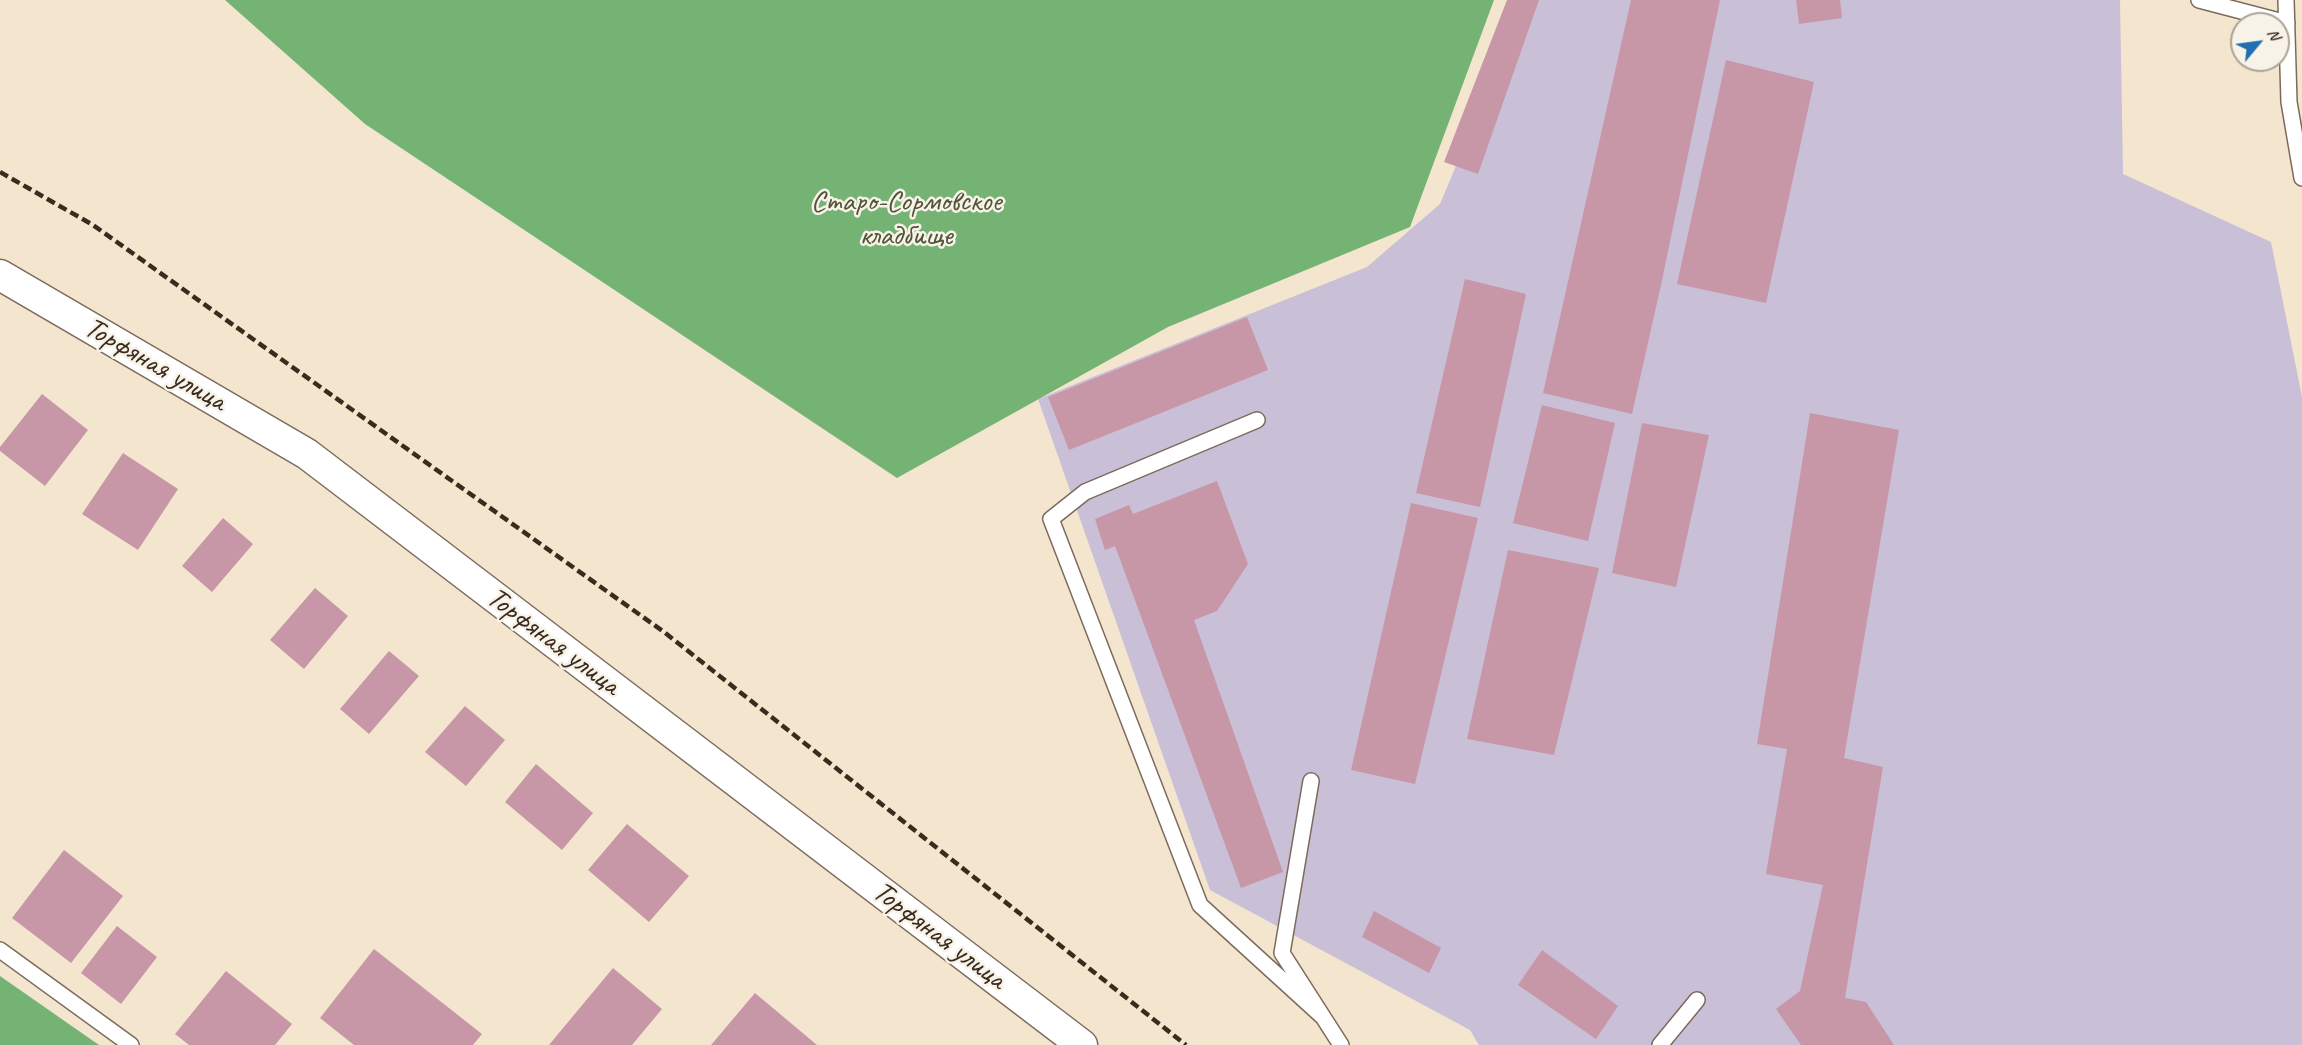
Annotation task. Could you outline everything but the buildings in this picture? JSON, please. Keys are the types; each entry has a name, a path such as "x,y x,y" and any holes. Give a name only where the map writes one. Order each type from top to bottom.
{"street":[{"name":"Торфяная улица","path":"0,274 307,454 1082,1045"}],"lane":[{"path":"2199,0 2245,12"},
{"path":"2288,72 2289,102 2302,178"},
{"path":"1257,420 1085,492 1051,519 1200,905 1323,1017"},
{"path":"1311,781 1282,953 1341,1045"},
{"path":"0,950 131,1045"},
{"path":"1660,1045 1697,1000"}],"shaded area":[{"path":"1526,0 2120,0 2123,174 2271,242 2302,397 2302,1045 1479,1045 1470,1030 1210,890 1038,399 1367,267 1440,204"}],"green space":[{"name":"Старо-Сормовское кладбище","path":"225,0 1494,0 1410,227 1168,327 897,478 365,124"},
{"path":"0,976 99,1045 0,1045"}],"railway":[{"path":"0,172 93,225 664,632 1186,1045"}]}
